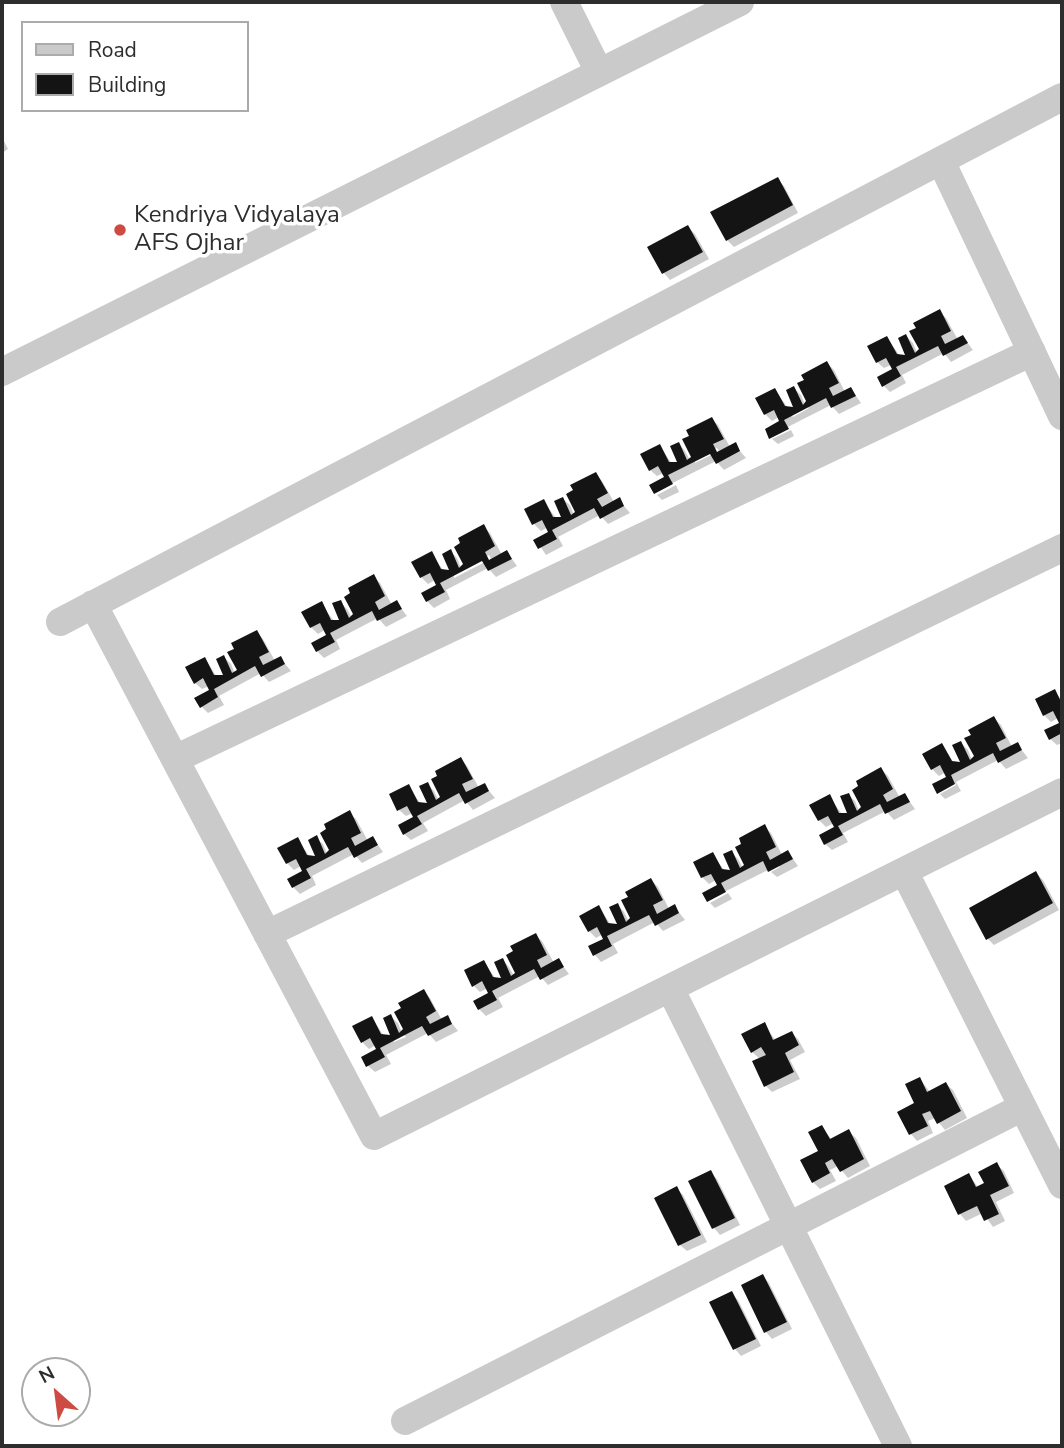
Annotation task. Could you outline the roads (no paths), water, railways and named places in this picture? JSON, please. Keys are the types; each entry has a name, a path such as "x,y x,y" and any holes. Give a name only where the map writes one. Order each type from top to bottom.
{"street":[{"path":"564,2 600,72"},
{"path":"2,372 740,2"},
{"path":"60,622 1062,97"},
{"path":"941,161 1062,416"},
{"path":"175,759 1032,352"},
{"path":"267,934 1062,548"},
{"path":"93,604 374,1136 1062,792"},
{"path":"904,871 1062,1185"},
{"path":"670,988 898,1446"},
{"path":"405,1421 1023,1107"}],"place":[{"name":"Kendriya Vidyalaya AFS Ojhar","path":"120,230"}]}
